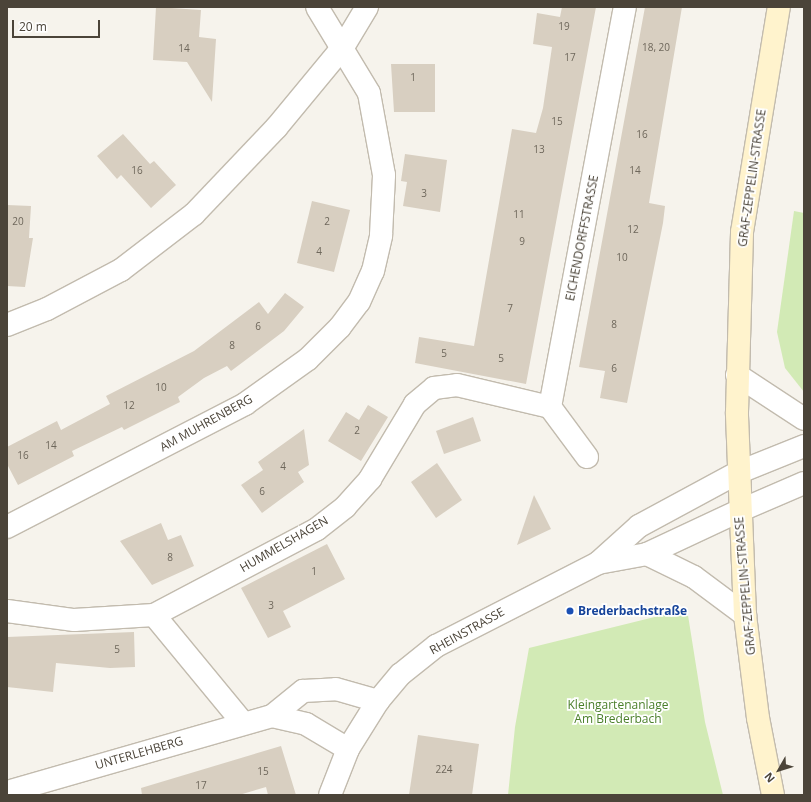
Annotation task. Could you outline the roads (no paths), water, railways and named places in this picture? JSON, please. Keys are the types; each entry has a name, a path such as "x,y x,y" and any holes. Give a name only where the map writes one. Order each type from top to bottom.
{"main road":[{"name":"GRAF-ZEPPELIN-STRASSE","path":"773,795 758,718 745,615 737,473 737,375 742,232 779,7"}],"street":[{"name":"AM MUHRENBERG","path":"9,527 245,404 308,358 359,302 374,271 381,235 384,175 369,92 343,47 317,7"},
{"path":"7,325 47,309 121,270 194,214 276,128 343,47 367,7"},
{"name":"EICHENDORFFSTRASSE","path":"550,407 625,7"},
{"path":"737,375 804,419"},
{"name":"HUMMELSHAGEN","path":"7,611 74,620 154,615 317,528 345,507 370,479 416,404 434,388 457,386 550,407"},
{"path":"550,407 587,457"},
{"path":"737,473 804,446"},
{"name":"RHEINSTRASSE","path":"330,795 348,749 378,701 401,674 436,646 598,563 639,526 737,473"},
{"path":"739,511 804,483"},
{"name":"RHEINSTRASSE","path":"598,563 647,554 739,511"},
{"path":"647,554 694,577 745,615"},
{"path":"154,615 243,723"},
{"name":"UNTERLEHBERG","path":"7,792 243,723 272,716 303,691 336,689 378,701"},
{"name":"UNTERLEHBERG","path":"272,716 306,724 348,749"}],"place":[{"name":"Brederbachstraße","path":"570,611"}],"park label":[{"name":"Kleingartenanlage Am Brederbach","path":"618,712"}]}
